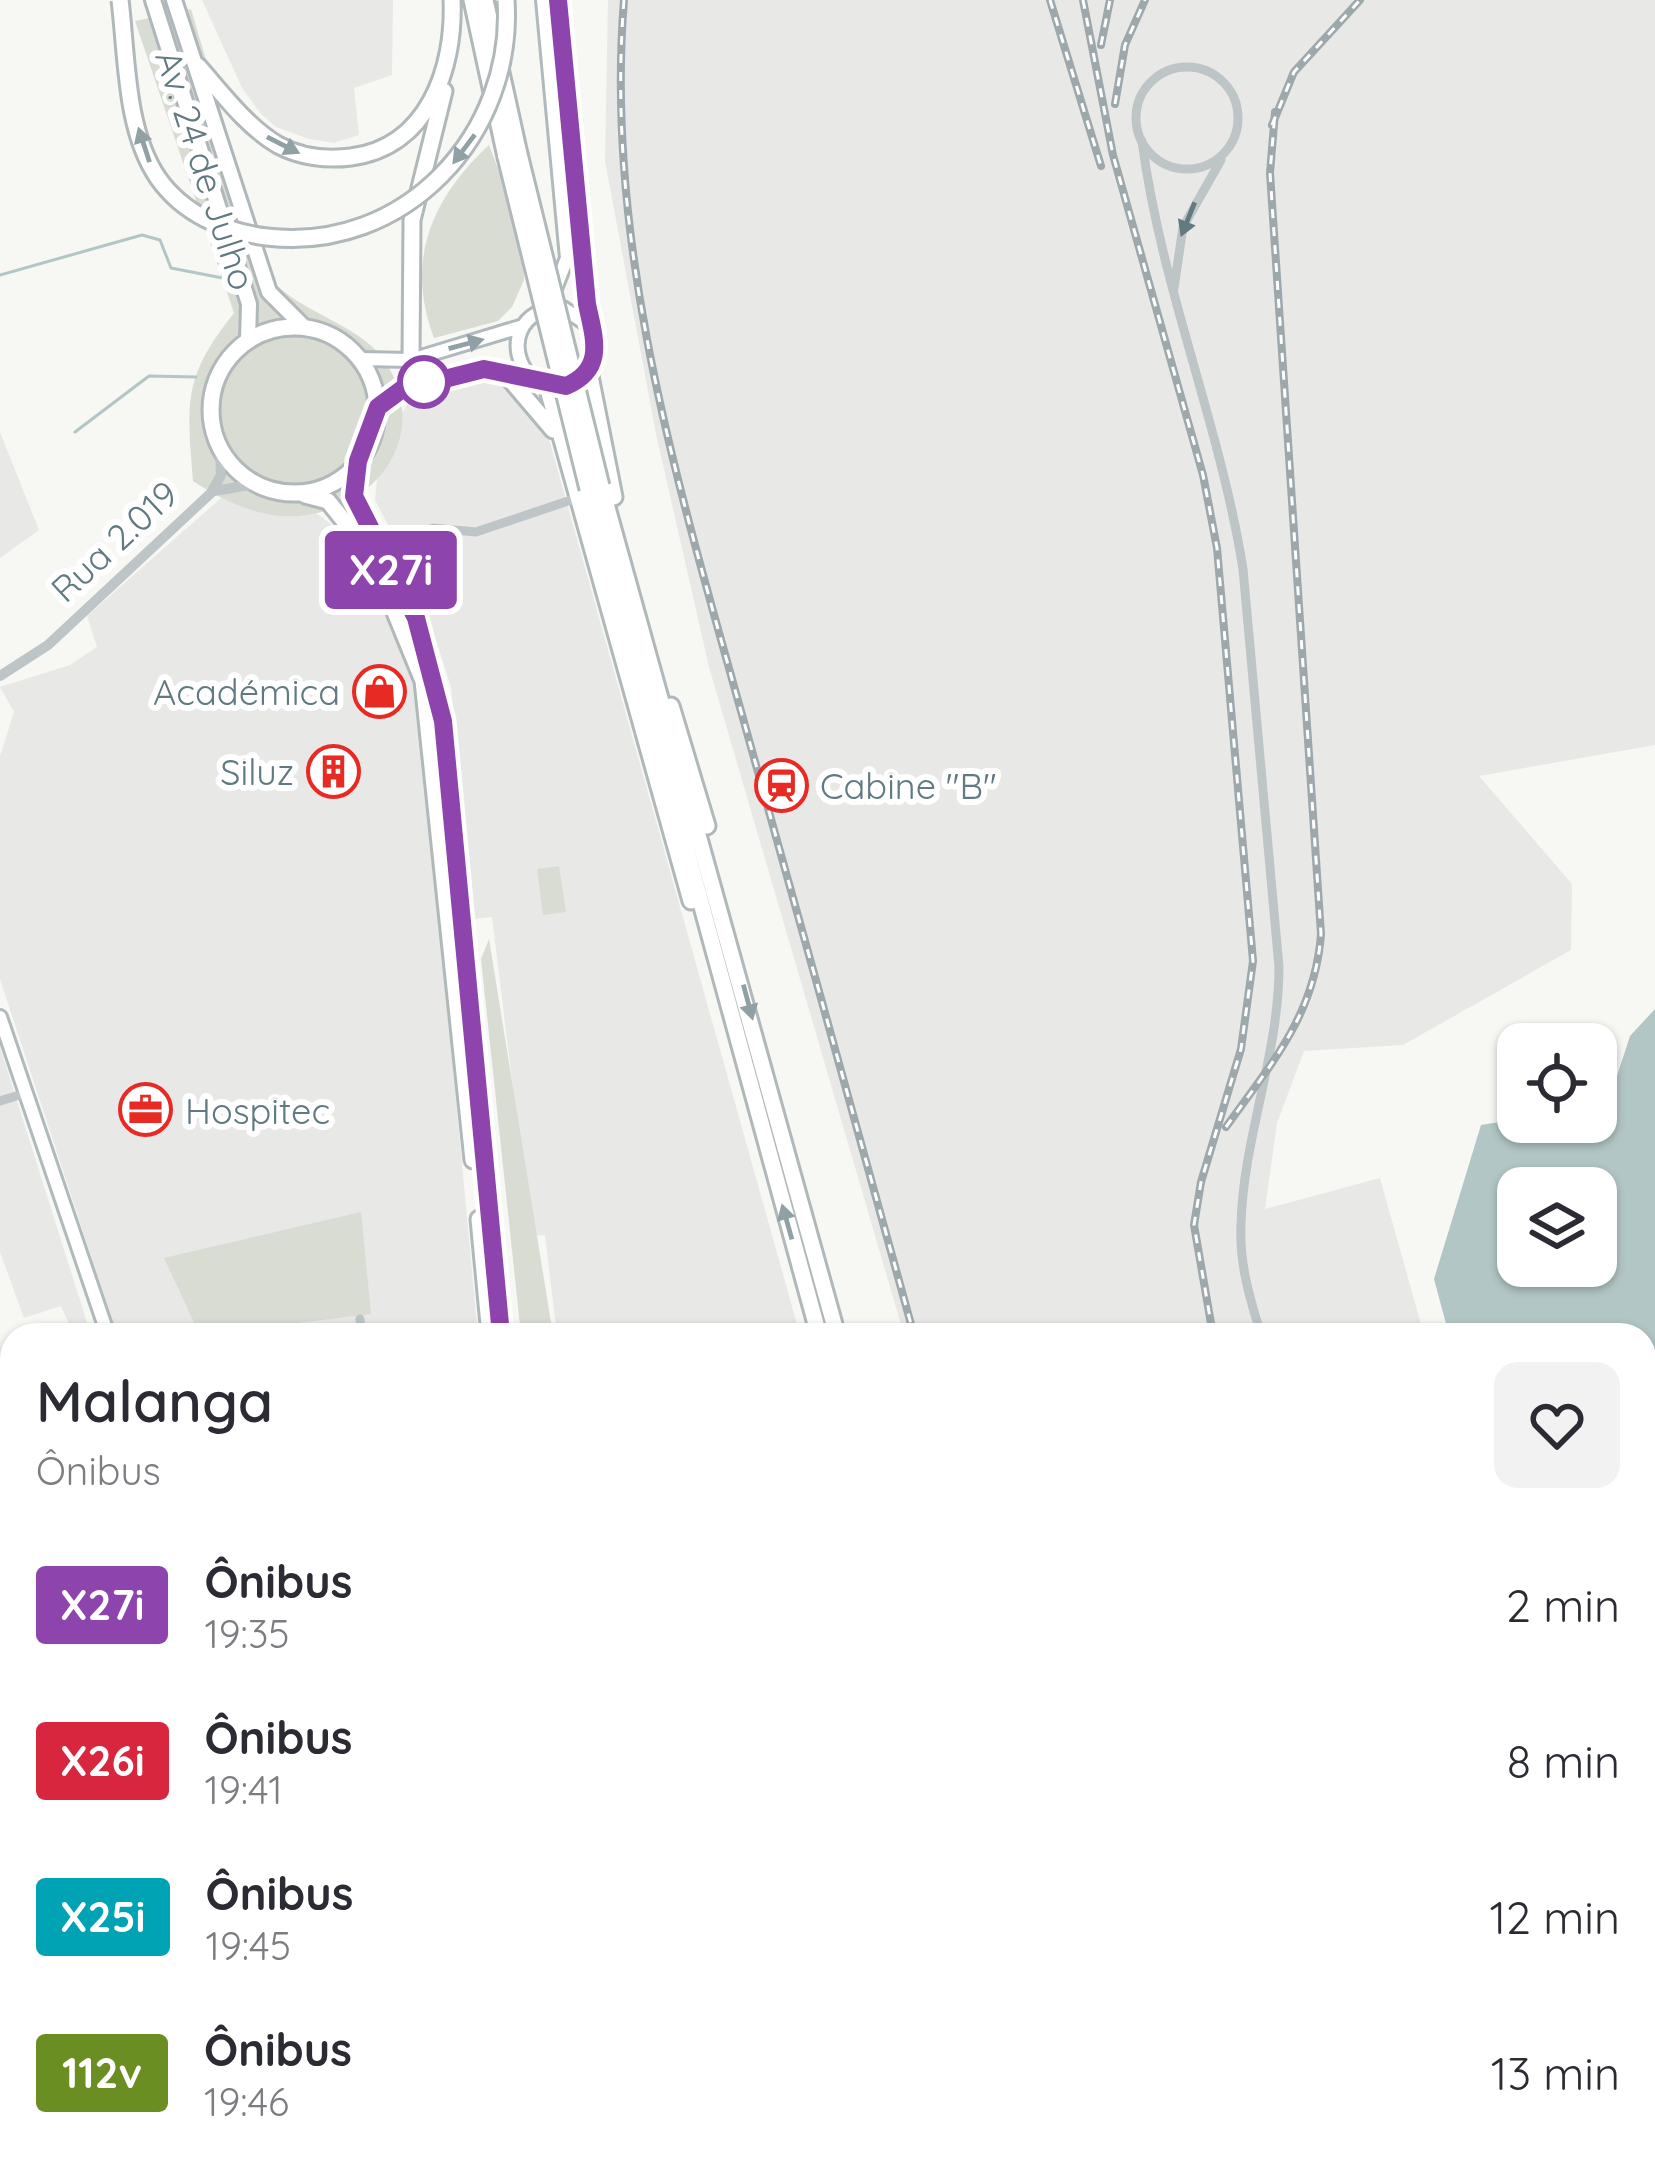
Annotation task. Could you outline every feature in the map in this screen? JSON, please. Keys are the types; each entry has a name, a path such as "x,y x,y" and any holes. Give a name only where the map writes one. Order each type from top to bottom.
{"highway":[{"path":"120,0 134,110 142,146 160,181 190,210 220,226 280,238 358,228 434,184 465,150 488,108 504,56 506,0"},
{"path":"411,360 412,220 446,69 452,0"},
{"path":"472,0 513,156 589,491 816,1323"},
{"path":"485,0 513,156"},
{"path":"196,60 266,136 281,147 326,159 363,155 396,141 422,118 446,69"},
{"path":"489,1323 423,681 401,617 372,556 328,501 255,484 220,448 211,403 224,369 248,341 303,326 334,335 361,359 378,407 358,461 354,496 416,618 443,721 500,1323"},
{"path":"589,370 614,496 706,824 730,938"},
{"path":"503,371 544,415 589,491 730,938 834,1323"},
{"path":"540,383 560,443"},
{"path":"305,495 328,487 358,461"}],"main road":[{"name":"Av. 24 de Julho","path":"153,0 249,304 248,341"},
{"name":"Av. 24 de Julho","path":"174,0 269,292 303,326"},
{"path":"361,359 411,360 520,327 546,308 567,258 543,0"},
{"path":"378,407 410,386 460,372 503,371 566,386 589,370 596,354 558,0"},
{"path":"546,308 572,310 592,328"},
{"path":"520,327 518,357 540,383"},
{"path":"0,1017 104,1323"}],"street":[{"path":"1174,300 1184,227 1229,148 1238,117 1230,90 1208,72 1190,67 1163,73 1143,92 1136,114 1174,300 1234,517 1277,936 1277,1014 1240,1229 1245,1277 1258,1323"},
{"path":"1142,141 1164,164 1184,169 1214,162 1229,148"},
{"path":"212,493 221,475 220,448"},
{"path":"212,493 255,484"},
{"path":"381,554 434,528 476,532 589,491"},
{"name":"Rua 2.019","path":"0,676 48,645 212,493"},
{"path":"0,1101 26,1093"},
{"path":"360,1319 360,1323"}],"shaded area":[{"path":"202,0 393,0 392,75 354,88 359,135 334,143 276,127 242,88"},
{"path":"608,0 1655,0 1655,745 1479,776 1572,884 1571,950 1403,1045 1304,1051 1277,1123 1265,1209 1380,1178 1421,1323 900,1323 709,667 656,434 605,161"},
{"path":"191,9 270,278 298,301 364,340 388,366 400,396 402,424 396,450 382,473 363,492 310,515 256,512 193,481 192,392 205,356 234,313 135,21"},
{"path":"489,145 523,234 524,280 512,307 498,321 434,338 422,283 429,233 452,187"},
{"path":"466,378 496,381 518,395 549,439 797,1323 556,1323 545,1235 531,1236 492,917 474,919 451,687 417,581 375,500 380,446 417,390"},
{"path":"0,432 39,530 0,558"},
{"path":"229,491 312,510 331,524 376,590 418,693 477,1323 113,1323 0,979 0,756 14,712 0,687 70,665 97,647 87,616"},
{"path":"559,866 566,912 543,915 537,869"},
{"path":"489,939 551,1323 520,1323 481,959"},
{"path":"1655,1009 1655,1323 1446,1323 1434,1279 1481,1125 1497,1122 1497,1143 1617,1143 1617,1076 1630,1036"},
{"path":"0,1047 87,1323 69,1323 61,1306 24,1318 0,1252"},
{"path":"361,1212 371,1314 298,1323 194,1323 164,1258"}],"waterway":[{"path":"0,275 142,235 160,240 171,268 233,280"},
{"path":"75,432 149,376 196,377"}],"railway":[{"path":"624,0 625,184 652,366 695,545 911,1323"},
{"path":"1050,0 1101,166"},
{"path":"1083,0 1113,155 1203,475 1217,548 1253,961 1241,1049 1201,1182 1194,1225 1211,1323"},
{"path":"1101,45 1110,0"},
{"path":"1115,104 1125,45 1145,0"},
{"path":"1272,125 1294,72 1360,0"},
{"path":"1226,1127 1300,1014 1321,934 1270,173 1275,112"}],"bus line":[{"name":"X27i","path":"500,1323 443,721 416,618 354,496 358,461 378,407 401,390 484,369 547,386 566,386 583,377 593,363 596,345 587,304 558,0"}],"place":[{"name":"Académica","path":"379,691"},
{"name":"Siluz","path":"333,771"},
{"name":"Cabine \"B\"","path":"781,785"},
{"name":"Hospitec","path":"146,1110"}]}
